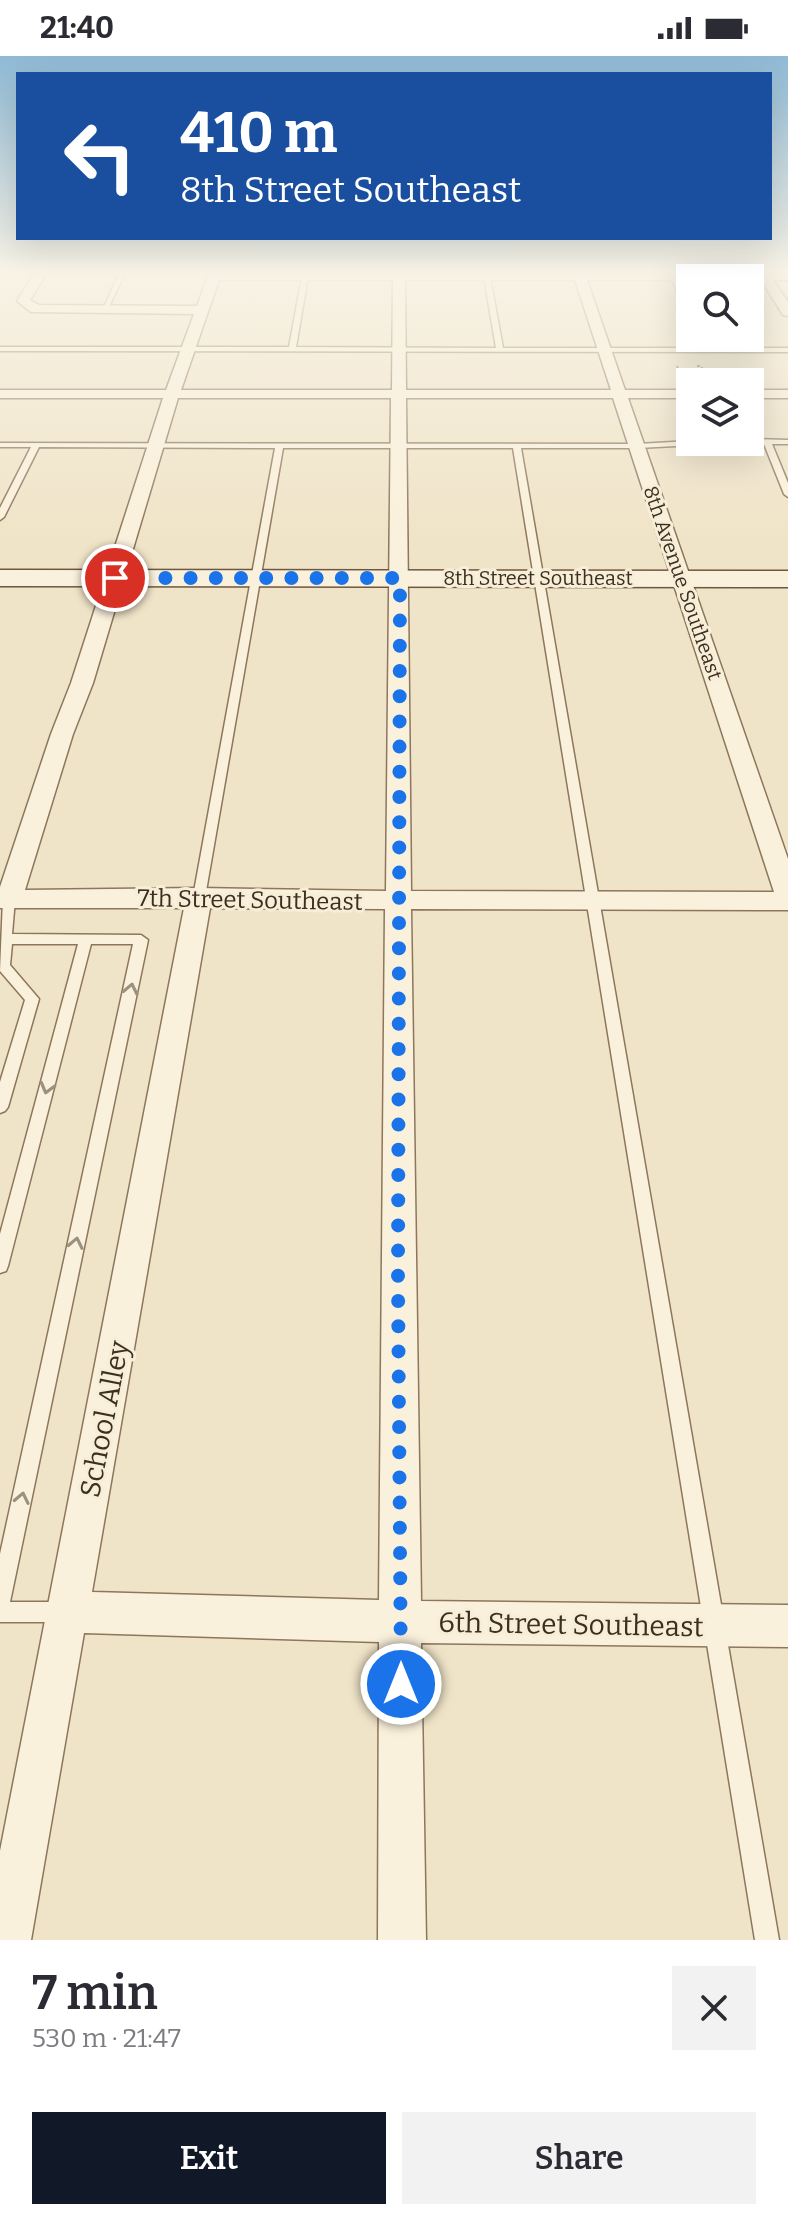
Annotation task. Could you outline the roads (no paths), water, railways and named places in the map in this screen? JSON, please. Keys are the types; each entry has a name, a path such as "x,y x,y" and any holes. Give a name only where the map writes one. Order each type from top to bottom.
{"street":[{"path":"4,899 115,578 186,359"},
{"path":"398,359 402,1940"},
{"name":"8th Avenue Southeast","path":"609,359 788,898"},
{"path":"0,394 676,394"},
{"path":"764,394 788,394"},
{"name":"8th Street Southeast","path":"0,578 788,579"},
{"name":"7th Street Southeast","path":"4,899 199,897 239,901 398,902 788,898"},
{"name":"School Alley","path":"7,1940 199,897"},
{"name":"6th Street Southeast","path":"67,1612 400,1621 788,1626"}],"lane":[{"path":"788,442 767,441 788,494"},
{"path":"0,445 676,444"},
{"path":"0,517 36,445"},
{"path":"199,897 279,446"},
{"path":"517,446 767,1940"},
{"path":"0,1107 32,999 3,966 4,899"},
{"path":"0,1601 141,940 4,939"},
{"path":"0,1266 86,939"},
{"path":"0,1612 67,1612"}]}
